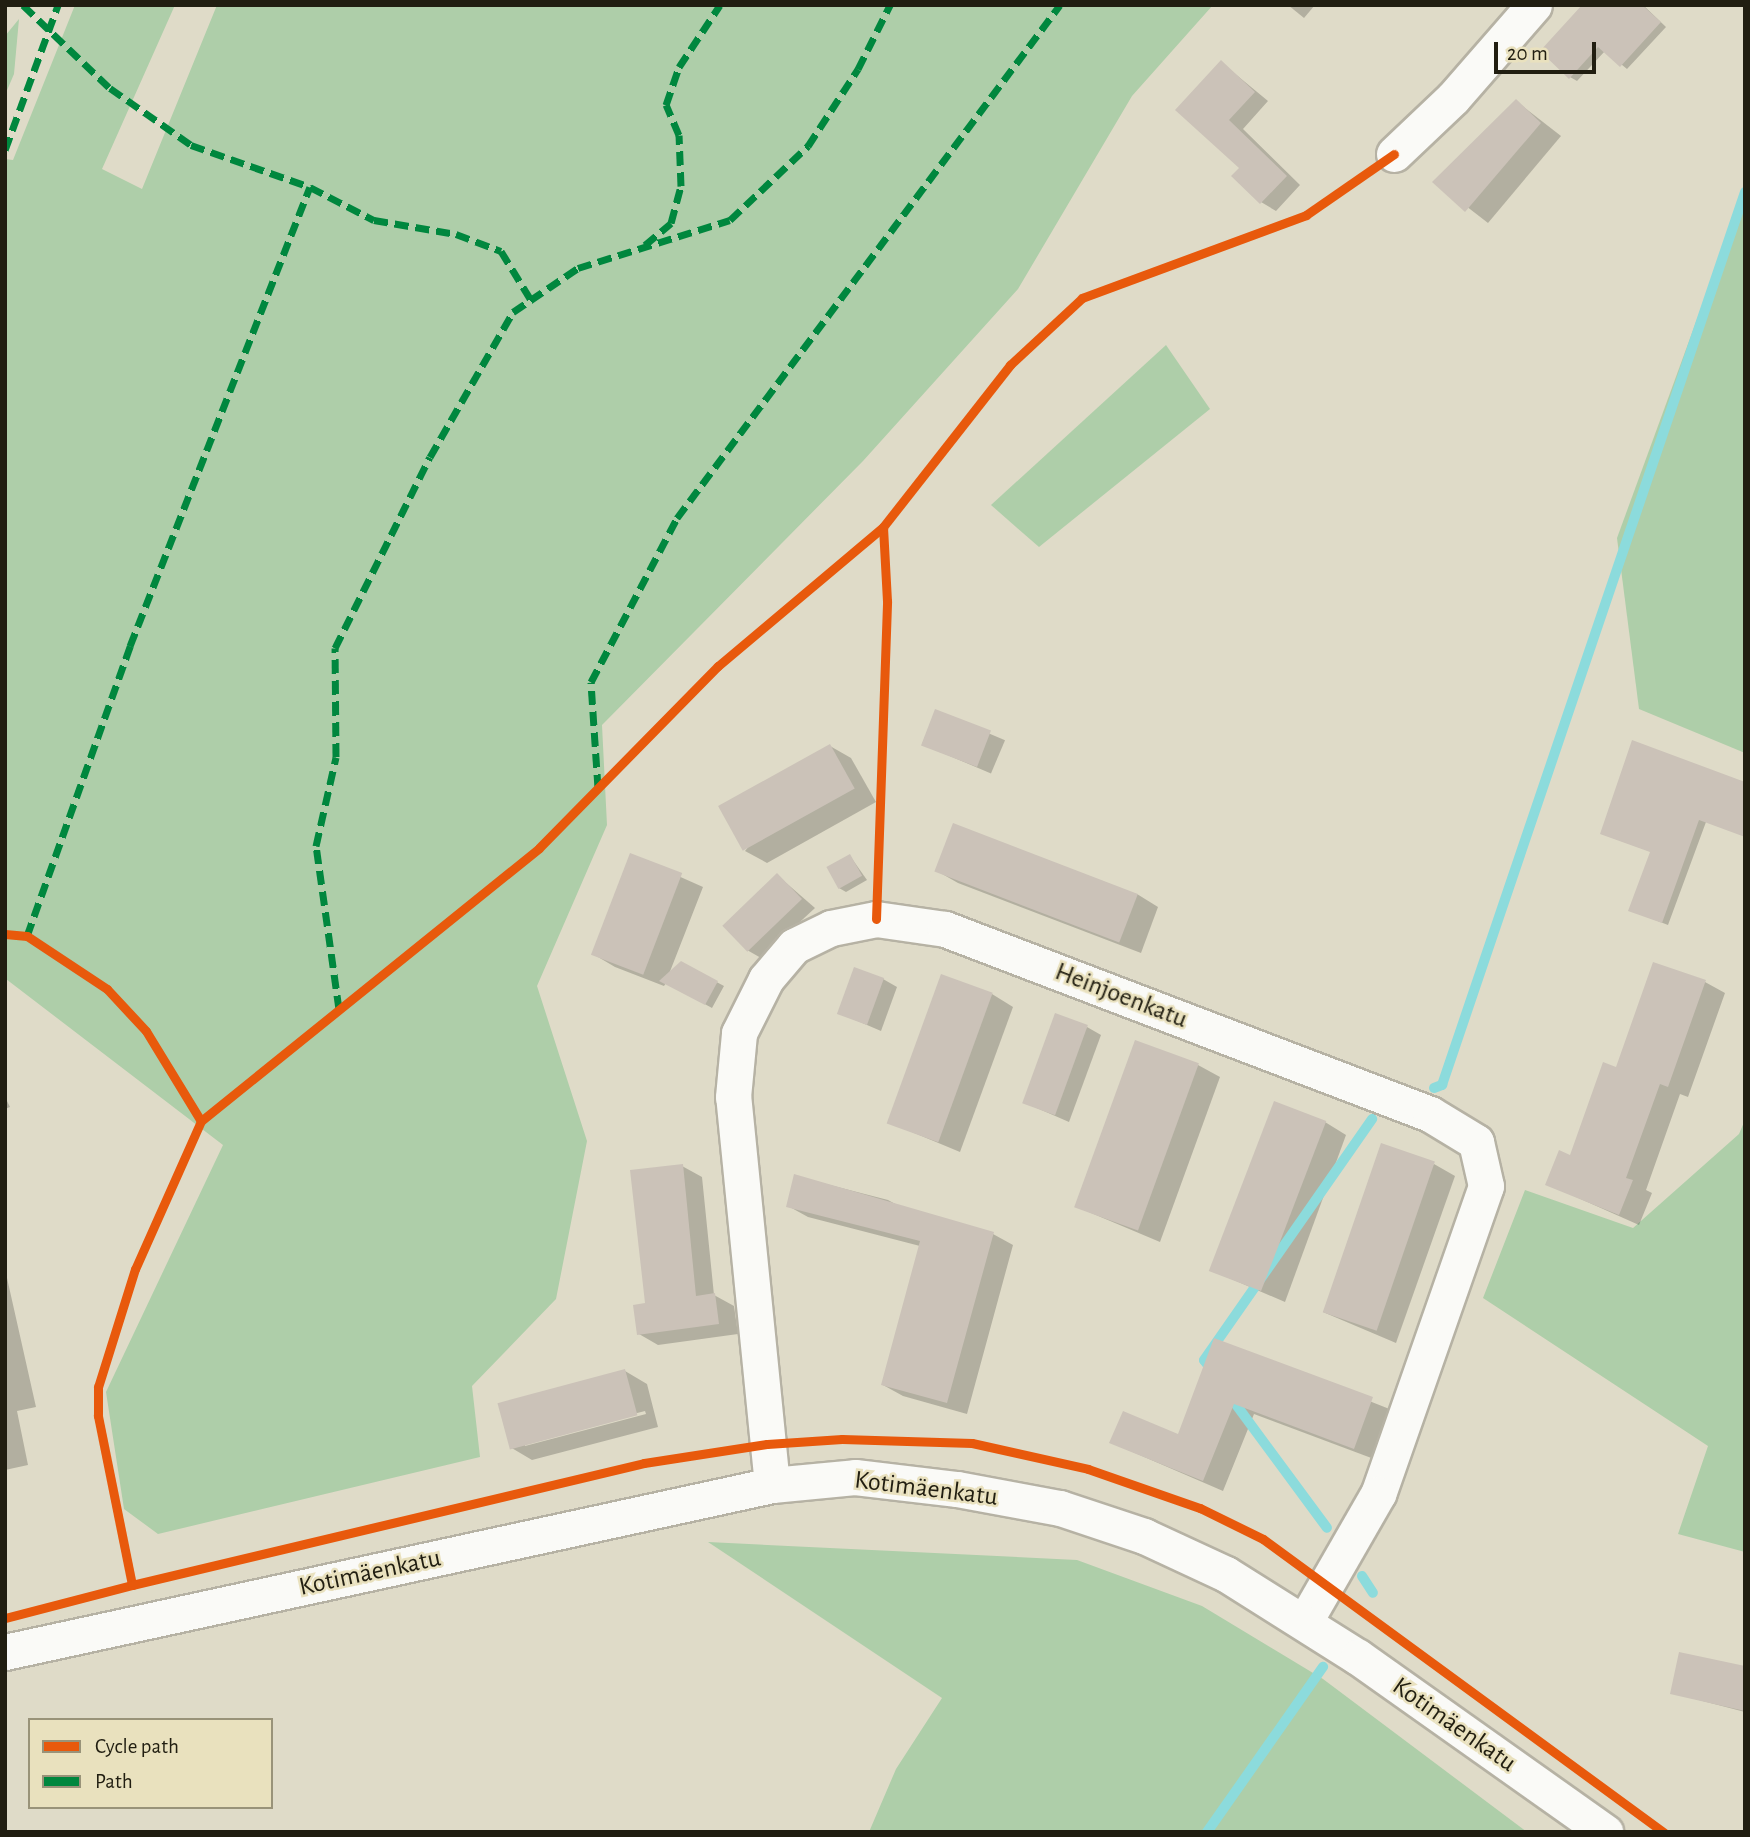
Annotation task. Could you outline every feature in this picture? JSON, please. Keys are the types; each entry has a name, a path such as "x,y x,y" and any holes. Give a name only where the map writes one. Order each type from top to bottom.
{"street":[{"path":"1394,154 1453,98 1534,5"},
{"name":"Heinjoenkatu","path":"772,1485 733,1097 739,1033 766,979 794,946 831,928 876,919 945,929 1430,1114 1476,1142 1486,1186 1378,1494 1305,1621"},
{"name":"Kotimäenkatu","path":"5,1652 772,1485 855,1477 957,1489 1059,1508 1144,1536 1226,1574 1305,1621 1605,1832"}],"green space":[{"path":"75,5 175,5 102,169 142,189 217,5 1213,5 1132,96 1018,289 863,461 602,725 607,825 537,986 587,1141 556,1299 472,1386 480,1457 158,1534 124,1509 106,1392 223,1145 6,979 5,159 13,160"},
{"path":"19,19 14,74 5,95 5,36"},
{"path":"1745,188 1745,753 1639,709 1617,538"},
{"path":"1166,345 1210,409 1039,547 991,505"},
{"path":"1745,1120 1745,1552 1678,1534 1708,1446 1483,1298 1525,1190 1633,1228 1739,1134"},
{"path":"708,1542 1077,1560 1202,1606 1323,1679 1527,1832 869,1832 896,1769 942,1698"}],"building":[{"path":"1582,5 1642,5 1661,22 1620,67 1598,47 1569,79 1540,51"},
{"path":"1221,60 1255,92 1229,120 1287,176 1260,204 1231,176 1239,168 1175,110"},
{"path":"1516,99 1541,123 1465,212 1432,182"},
{"path":"935,709 991,731 977,767 921,745"},
{"path":"1632,740 1745,782 1745,837 1699,820 1662,923 1628,911 1650,852 1600,834"},
{"path":"830,744 855,789 743,851 718,806"},
{"path":"953,823 1138,894 1119,943 934,872"},
{"path":"630,853 682,873 643,975 591,955"},
{"path":"850,854 862,876 839,889 826,867"},
{"path":"777,873 802,899 747,952 722,926"},
{"path":"681,961 718,981 705,1005 659,981"},
{"path":"1653,962 1706,980 1668,1087 1660,1084 1626,1178 1633,1180 1619,1215 1545,1185 1559,1150 1570,1155 1603,1062 1616,1067"},
{"path":"854,967 884,978 867,1025 837,1014"},
{"path":"941,974 993,993 938,1142 887,1123"},
{"path":"1055,1013 1088,1025 1055,1115 1022,1103"},
{"path":"1135,1040 1199,1063 1138,1231 1074,1207"},
{"path":"1274,1101 1326,1121 1261,1291 1209,1271"},
{"path":"1381,1143 1435,1162 1377,1331 1323,1312"},
{"path":"683,1164 696,1296 715,1293 719,1324 637,1335 633,1305 645,1303 630,1170"},
{"path":"794,1174 994,1232 947,1403 881,1385 920,1241 786,1207"},
{"path":"1214,1338 1373,1397 1354,1449 1234,1404 1203,1481 1109,1443 1123,1411 1178,1434"},
{"path":"625,1369 637,1415 510,1450 497,1403"},
{"path":"1679,1652 1745,1666 1745,1711 1670,1694"}],"waterway":[{"path":"1434,1088 1442,1085 1745,192"},
{"path":"1214,1373 1204,1360 1372,1119"},
{"path":"1229,1395 1327,1528"},
{"path":"1362,1576 1373,1593"},
{"path":"1207,1832 1323,1667"}],"marked path":[{"path":"23,5 110,88 191,145 310,187 374,220 456,234 501,251 531,300"},
{"path":"5,150 58,5"},
{"path":"645,245 671,223 681,186 679,135 666,105 679,67 720,5"},
{"path":"339,1009 316,846 336,757 335,648 430,457 513,312 578,268 730,220 808,146 858,69 890,5"},
{"path":"598,788 591,682 677,518 1060,5"},
{"path":"27,936 130,646 310,187"}],"cycle path":[{"path":"201,1121 539,848 718,666 883,527 1010,365 1082,298 1306,215 1394,154"},
{"path":"876,919 887,601 883,527"},
{"path":"5,934 27,936 107,989 146,1031 201,1121 135,1269 98,1387 98,1416 132,1585 5,1618"},
{"path":"132,1585 644,1463 767,1444 842,1439 972,1443 1088,1469 1200,1508 1263,1539 1664,1832"}]}
